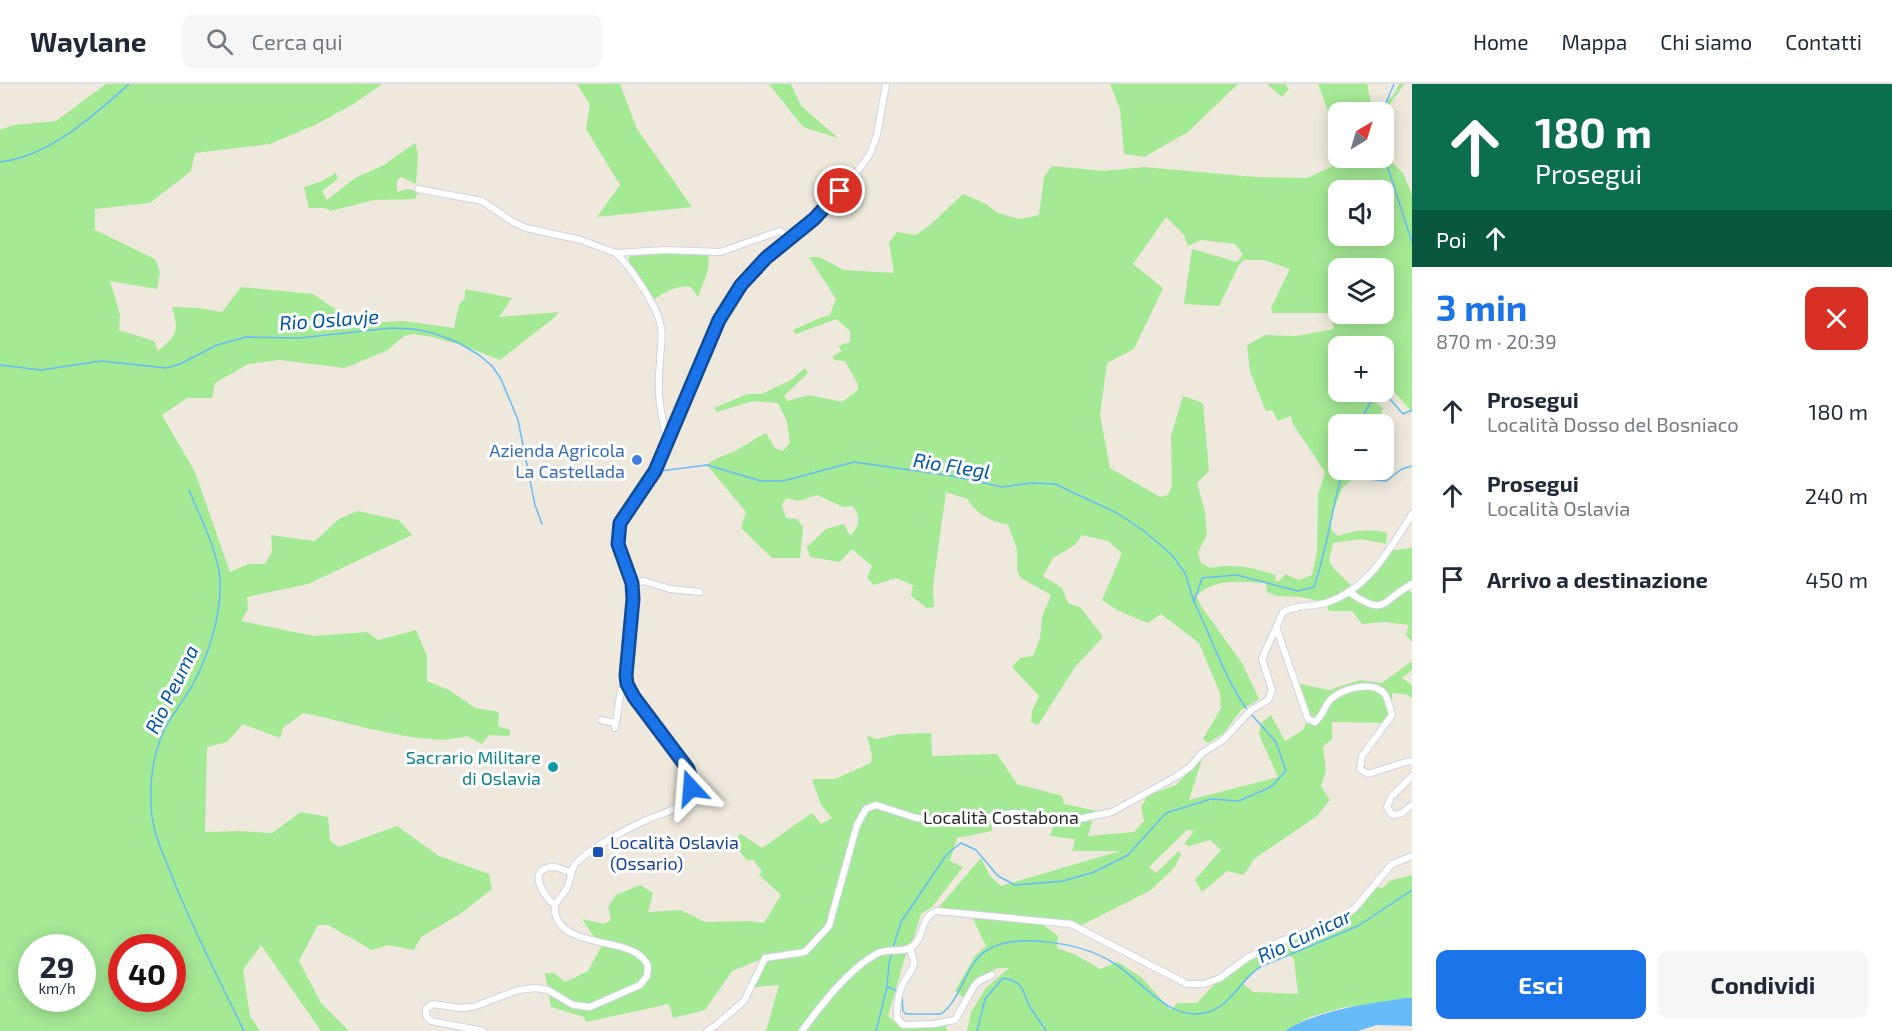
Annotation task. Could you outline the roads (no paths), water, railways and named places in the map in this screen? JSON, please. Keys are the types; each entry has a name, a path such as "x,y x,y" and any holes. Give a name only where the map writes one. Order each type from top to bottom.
{"street":[{"path":"483,1031 431,1021 426,1016 426,1009 433,1004 459,1008 473,1007 530,988 548,990 573,1005 590,1007 642,984 648,972 647,963 637,953 568,931 555,913 555,905 567,889 571,873 579,861 625,831 680,805 688,796 692,782 688,769 634,697 627,684 633,599 632,583 619,549 618,532 623,517 655,471 724,312 750,275 766,258 819,214 870,154 875,142 886,84"},
{"path":"418,189 482,201 526,228 581,240 616,254 628,265 658,315 662,329 659,401 664,429 669,438"},
{"path":"616,254 665,250 720,252 780,231 792,238"},
{"path":"628,265 630,252"},
{"path":"1412,514 1384,559 1358,586 1326,603 1291,608 1283,612 1276,627 1308,719 1315,722 1321,718 1328,702 1336,694 1370,686 1378,688 1385,694 1392,715 1362,756 1360,769 1368,774 1408,760 1412,762"},
{"path":"632,583 644,581 670,589 700,592"},
{"path":"1349,592 1368,605 1379,606 1389,602 1412,584"},
{"name":"Località Costabona","path":"707,1031 744,1001 765,958 805,952 829,926 858,825 866,809 876,805 916,818 932,820 990,817 1014,813 1074,820 1112,812 1145,796 1190,767 1202,753 1223,740 1243,717 1268,699 1272,690 1262,659 1276,627"},
{"path":"601,720 615,725 621,690 627,684"},
{"path":"1412,776 1391,797 1387,807 1392,815 1402,813 1412,805"},
{"path":"802,1031 849,976 876,954 909,948 916,943 926,918 937,910 1071,924 1187,984 1204,984 1220,978 1247,958 1281,940 1339,920 1354,908 1392,864 1412,856"},
{"path":"555,905 540,888 539,875 545,869 553,867 571,873"},
{"path":"909,948 915,959 914,969 903,984 897,1000 897,1018 903,1025 934,1024 955,1020 978,981 992,975"}],"water":[{"path":"1412,998 1412,1026 1377,1025 1358,1031 1284,1031 1328,1013"}],"waterway":[{"path":"0,162 36,152 70,133 129,84"},
{"path":"1386,102 1394,84"},
{"path":"1388,168 1412,242"},
{"name":"Rio Oslavje","path":"0,365 41,370 101,361 166,368 180,364 217,345 246,337 299,338 391,328 433,333 457,342 479,355 492,366 501,379 518,420 535,505 542,524"},
{"path":"1364,414 1376,393 1390,399 1403,414 1412,410"},
{"name":"Rio Flegl","path":"660,471 707,465 761,481 783,481 854,462 946,475 1003,487 1031,483 1055,484 1117,513 1144,531 1172,555 1185,573 1194,602"},
{"path":"1394,475 1412,466"},
{"path":"1248,711 1225,672 1194,602 1202,578 1237,575 1298,591 1314,587 1341,480"},
{"path":"1377,480 1387,480"},
{"name":"Rio Peuma","path":"189,490 216,559 220,594 213,635 204,661 158,745 152,779 151,813 158,839 179,894 244,1031"},
{"path":"893,948 901,922 947,854 961,843 976,850 998,876 1015,885 1063,881 1094,872 1128,855 1166,813 1211,799 1239,801 1271,787 1286,771 1276,742 1251,714"},
{"name":"Rio Cunicar","path":"902,997 903,1011 906,1014 941,1014 954,999 981,955 1002,944 1034,941 1069,945 1100,956 1123,970 1168,1006 1181,1012 1194,1014 1209,1012 1224,1004 1260,967 1358,926 1412,890"},
{"path":"876,1031 887,987 892,953"},
{"path":"977,1031 985,999 1003,978 1019,984 1030,1007 1046,1031"},
{"name":"Rio Cunicar","path":"888,987 897,991"}],"place":[{"name":"Azienda Agricola La Castellada","path":"637,460"},
{"name":"Sacrario Militare di Oslavia","path":"553,767"},
{"name":"Località Oslavia (Ossario)","path":"598,852"}]}
